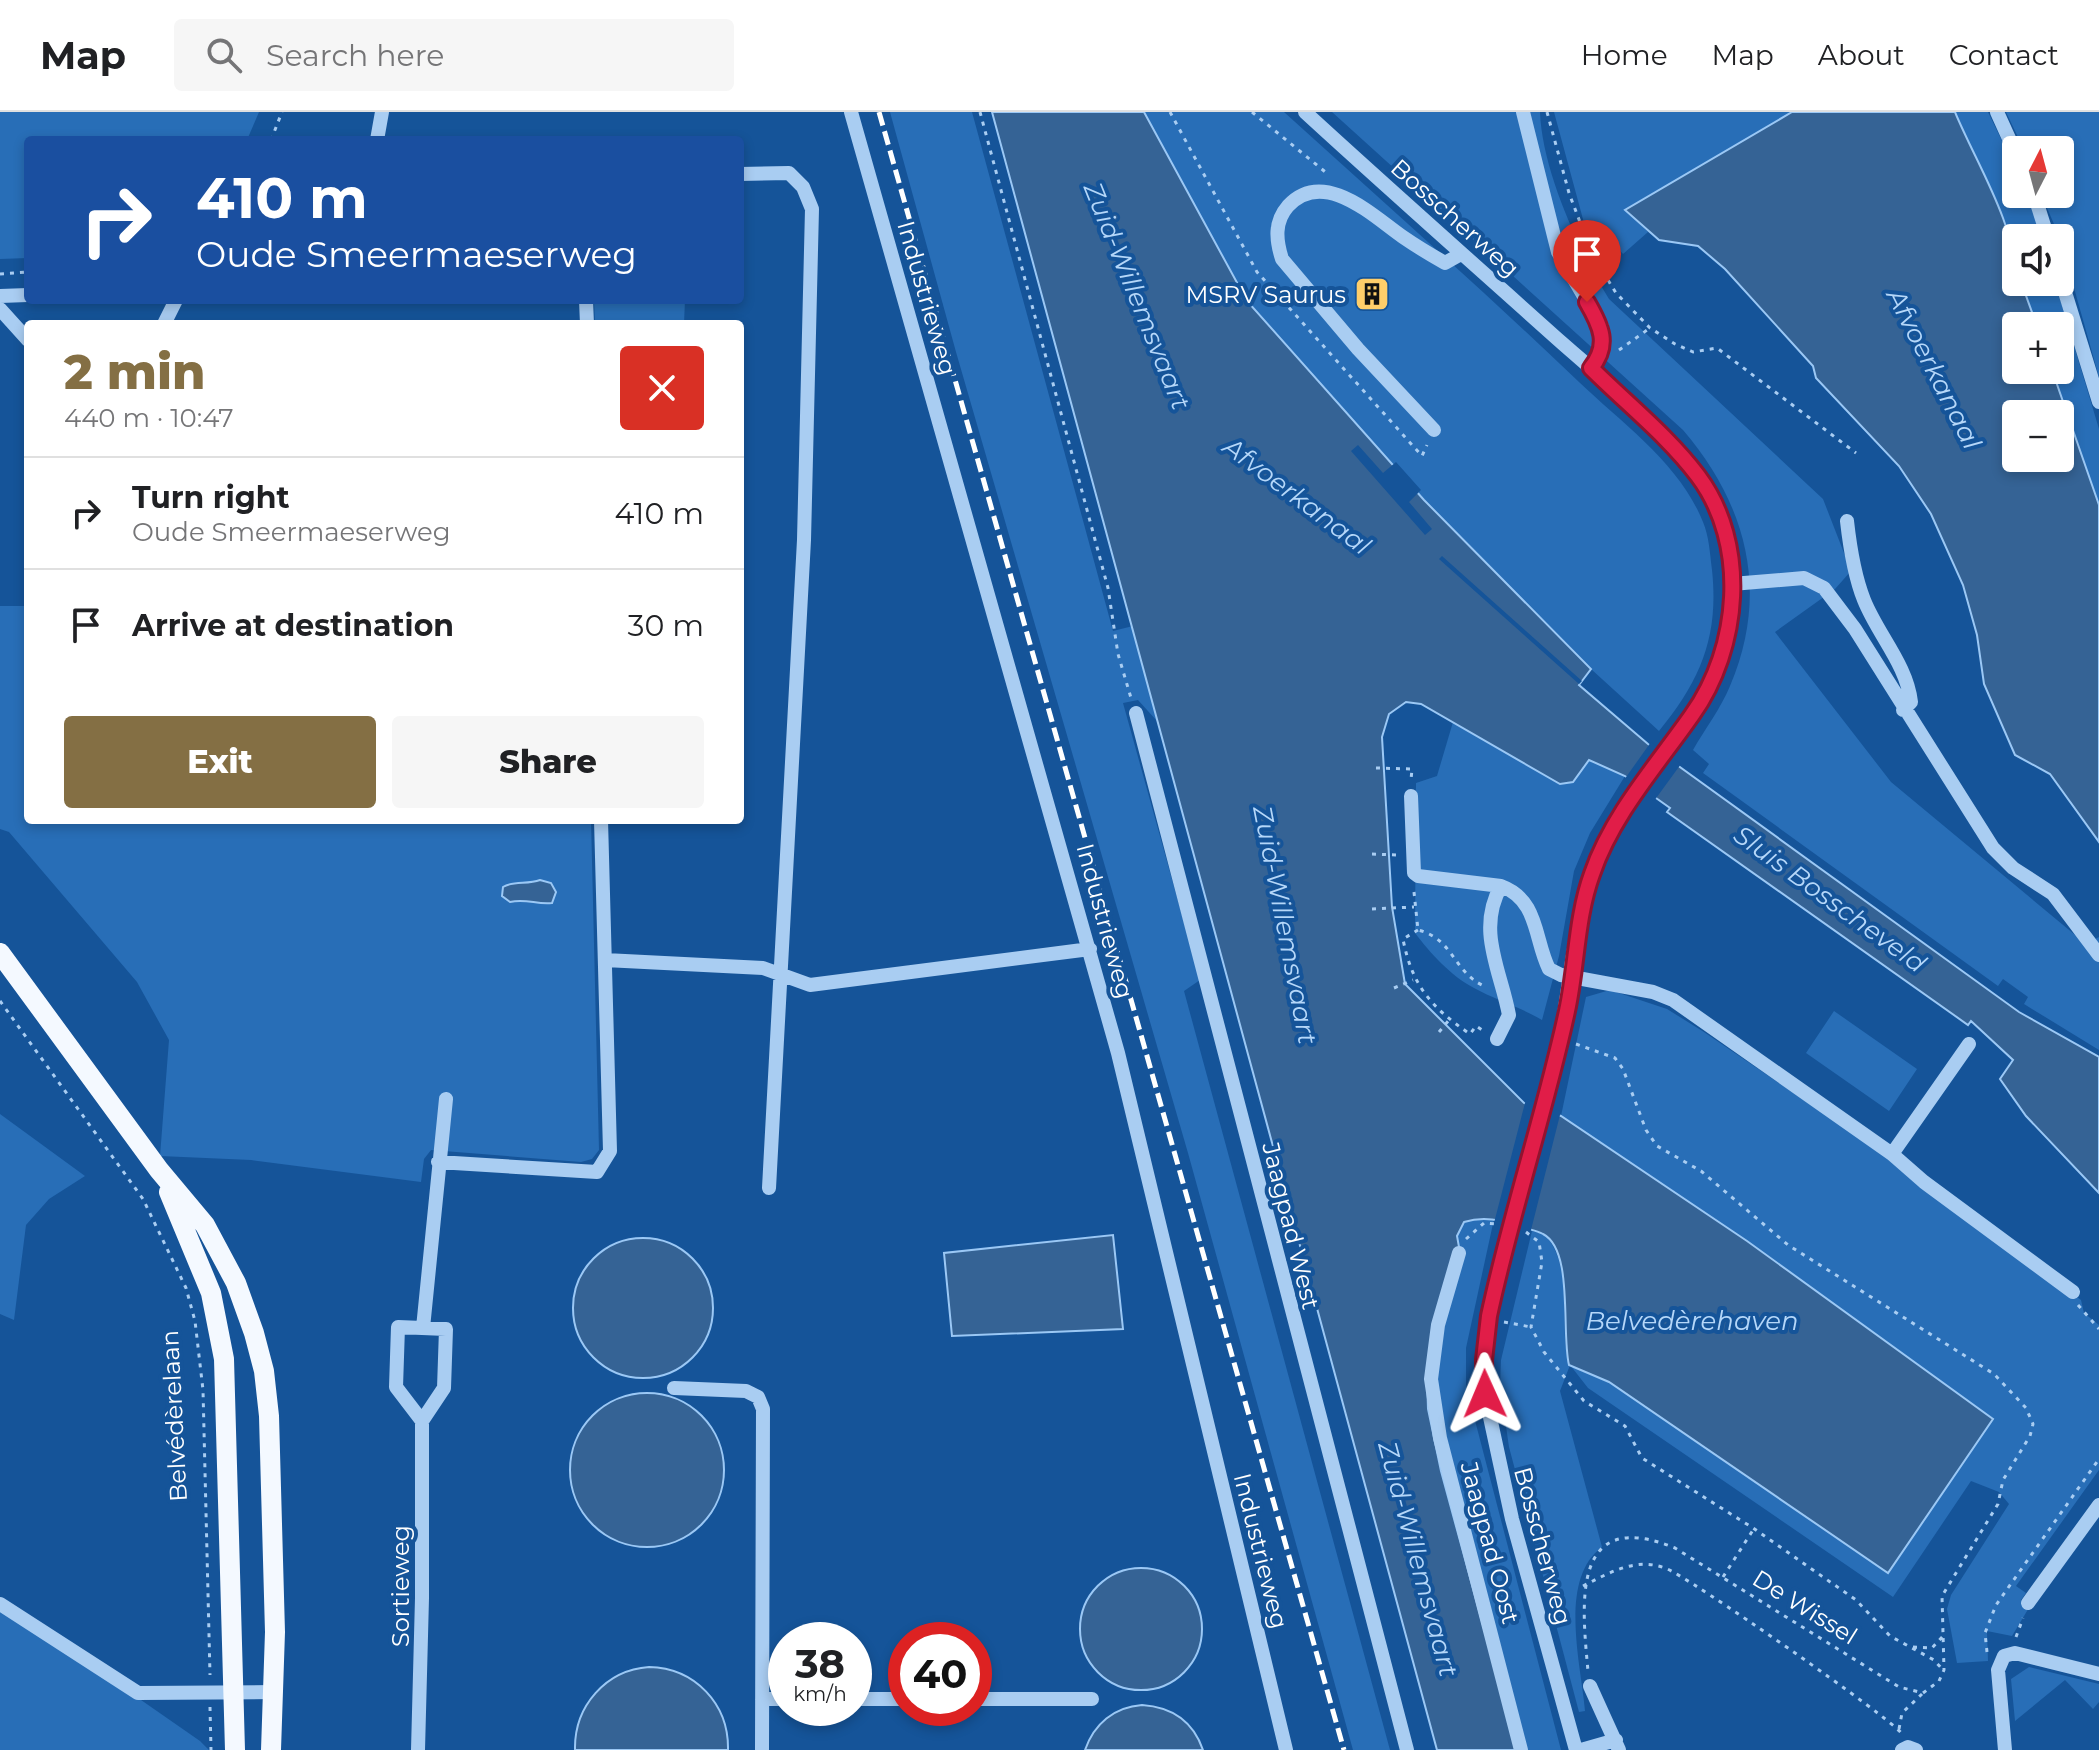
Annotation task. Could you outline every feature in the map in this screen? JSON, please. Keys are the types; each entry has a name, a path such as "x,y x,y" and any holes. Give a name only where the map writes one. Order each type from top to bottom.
{"main road":[{"name":"Belvédèrelaan","path":"0,953 159,1170 215,1241 245,1308 264,1371 269,1416 274,1585 271,1750"},
{"name":"Belvédèrelaan","path":"159,1170 201,1263 222,1340 226,1389 235,1750"}],"street":[{"path":"378,136 382,112"},
{"name":"Industrieweg","path":"851,112 1090,949 1286,1750"},
{"name":"Bosscherweg","path":"1305,112 1591,368 1699,477 1721,521 1732,584 1729,626 1719,666 1707,692 1608,838 1593,870 1580,919 1573,977 1555,1061 1487,1328 1485,1394 1512,1519 1578,1750 1618,1745 1590,1686"},
{"path":"1523,112 1558,252 1602,327 1603,347 1591,368"},
{"path":"1997,112 2008,136"},
{"path":"744,174 789,173 803,187 812,209 804,540 769,1188"},
{"path":"1434,430 1358,349 1282,259 1277,243 1278,224 1293,201 1312,193 1332,194 1358,202 1402,236 1445,263 1461,254"},
{"path":"0,296 24,295"},
{"path":"2066,296 2099,402"},
{"path":"0,309 24,336"},
{"path":"1847,521 1851,556 1864,601 1909,684 1911,702 1903,710"},
{"path":"1732,584 1779,578 1816,581 1855,629 1903,710 1993,848 2013,868 2053,894 2099,955"},
{"name":"Jaagpad West","path":"1136,713 1407,1750"},
{"path":"1411,796 1414,873 1501,886 1512,891 1527,907 1549,969 1573,977 1653,992 1673,1000 1892,1154 2073,1292"},
{"path":"438,1162 597,1172 605,1164 610,1151 601,824"},
{"path":"1497,1039 1509,1015 1490,935 1492,904 1501,886"},
{"path":"605,960 763,968 810,985 1090,949"},
{"path":"1892,1154 1969,1044"},
{"path":"423,1328 446,1099"},
{"name":"Jaagpad Oost","path":"1459,1253 1440,1313 1431,1379 1440,1438 1521,1750"},
{"path":"398,1327 446,1329 444,1388 422,1421 396,1387 398,1327"},
{"path":"674,1388 746,1391 758,1397 763,1409 762,1750"},
{"name":"Sortieweg","path":"418,1750 422,1421"},
{"path":"2028,1603 2099,1505"},
{"path":"0,1604 129,1689 158,1695 273,1692"},
{"path":"2005,1750 1998,1670 2002,1658 2015,1653 2099,1674"},
{"path":"762,1699 768,1699"},
{"path":"992,1699 1092,1699"}],"path":[{"path":"273,136 282,112"},
{"path":"980,112 1108,588 1118,654 1136,713"},
{"path":"1252,112 1358,202"},
{"path":"1547,112 1569,193 1592,254 1616,293 1650,328 1693,352 1717,348 1856,453"},
{"path":"0,274 24,272"},
{"path":"1622,350 1650,328"},
{"path":"1419,463 1422,456"},
{"path":"1376,768 1412,769 1411,796"},
{"path":"1372,854 1392,854"},
{"path":"1414,873 1418,930"},
{"path":"1372,909 1414,907"},
{"path":"1476,1026 1470,1034 1448,1022 1432,1007 1411,980 1403,939 1418,930 1437,936 1461,968 1478,983 1503,990"},
{"path":"1394,988 1411,980"},
{"name":"Belvédèrelaan","path":"0,1001 143,1199 186,1288 195,1321 203,1390 211,1750"},
{"path":"1439,1032 1448,1022"},
{"path":"1570,1053 1572,1043 1615,1058 1623,1069 1646,1130 1657,1146 1710,1178 1788,1245 1994,1374 2011,1390 2033,1424 2030,1436 2003,1480 1998,1504 1942,1596 1944,1670 1939,1681 1902,1713 1899,1729"},
{"path":"2073,1292 2078,1307 2099,1329"},
{"path":"1507,1323 1531,1327 1544,1352 1584,1401 1625,1426 1642,1458 1753,1528 1856,1600 1890,1636 1934,1660 1944,1670"},
{"path":"1723,1577 1753,1528"},
{"name":"De Wissel","path":"1583,1586 1591,1562 1612,1543 1626,1539 1667,1544 1899,1687 1923,1693"},
{"path":"1590,1686 1583,1586 1624,1567 1665,1568 1899,1729 1909,1749"},
{"path":"2016,1637 2018,1626"},
{"path":"1911,1647 1932,1648 1942,1641 1945,1628"}],"shaded area":[{"path":"0,112 259,112 249,136 24,136 24,258 0,259"},
{"path":"890,112 972,112 1113,631 1133,626 1157,721 1138,700 1123,703 1200,980 1184,991 1390,1750 1353,1750 1188,1153 956,352"},
{"path":"1144,112 1284,112 1632,429 1665,463 1693,501 1705,527 1710,551 1713,616 1704,656 1696,675 1659,731 1591,669 1424,500 1247,301"},
{"path":"1332,112 1540,112 1547,159 1564,209 1609,299 1823,499 1851,571 1835,589 1775,632 1891,782 2086,944 2099,937 2099,1050 2024,1004 2028,997 2003,979 1998,986 1703,773 1709,764 1693,750 1730,686 1749,617 1750,583 1746,551 1737,519 1723,488 1683,430"},
{"path":"1554,112 1793,113 1625,209 1648,232 1623,254 1614,244 1598,252 1587,234"},
{"path":"1955,112 1988,112 2002,141 2002,208 2032,208 2037,224 2002,224"},
{"path":"2006,112 2099,112 2099,377 2074,288 2074,224 2054,224 2047,208 2074,208 2074,136 2017,136"},
{"path":"2026,296 2059,296 2064,312 2032,312"},
{"path":"594,304 685,304 684,320 595,320"},
{"path":"2074,345 2099,429 2099,505 2074,433 2074,400 2062,400 2057,384 2074,384"},
{"path":"0,606 24,606 24,824 591,824 599,1150 592,1159 581,1162 431,1150 424,1159 421,1182 251,1160 160,1156 169,1040 137,982 9,832 0,829"},
{"path":"1453,722 1560,784 1589,760 1625,776 1590,833 1574,871 1559,956 1542,1020 1465,983 1442,964 1415,933 1416,783 1437,776"},
{"path":"1610,990 1667,1009 1704,1032 1924,1182 2081,1300 2084,1313 2099,1325 2099,1470 2016,1586 2026,1593 2021,1600 2030,1606 2012,1636 1987,1631 1988,1661 1957,1663 1947,1609 1951,1595 2009,1504 1999,1492 1971,1481 1893,1597 1588,1388 1570,1366 1609,1382 1888,1572 1747,1241 1561,1116 1586,997"},
{"path":"1834,1011 1917,1069 1889,1111 1806,1053"},
{"path":"0,1114 85,1176 49,1199 26,1225 14,1320 0,1314"},
{"path":"1494,1219 1466,1348 1466,1386 1561,1750 1527,1750 1427,1376 1457,1236 1464,1222"},
{"path":"1532,1231 1545,1234 1560,1264 1570,1365 1560,1391 1602,1547 1588,1561 1576,1601 1577,1647 1585,1711 1579,1712 1509,1447 1500,1385 1501,1360"},
{"path":"0,1602 200,1741 209,1750 0,1750"},
{"path":"2029,1667 2099,1684 2099,1702 2093,1709 2065,1680 2015,1721 2011,1679"}],"water":[{"path":"992,112 1144,112 1247,301 1424,500 1591,669 1579,685 1648,744 2019,1012 2099,1057 2099,1193 2026,1116 2000,1079 2013,1060 1971,1021 1968,1025 1667,812 1670,808 1625,776 1589,760 1573,782 1560,784 1421,704 1406,702 1389,714 1382,737 1392,907 1405,984 1524,1103 1561,1116 1747,1241 1993,1419 1888,1573 1609,1382 1569,1365 1563,1274 1553,1243 1543,1234 1505,1222 1485,1219 1464,1222 1457,1236 1459,1247 1427,1376 1428,1409 1441,1471 1517,1750 1437,1750"},
{"name":"Afvoerkanaal","path":"1792,112 1955,112 2005,224 2002,224 2002,296 2026,296 2032,312 2002,312 2002,384 2057,384 2062,400 2002,400 2002,472 2074,472 2074,433 2099,505 2099,842 2050,774 2015,755 1984,684 1977,635 1963,585 1931,514 1899,466 1816,378 1813,366 1725,269 1698,246 1659,240 1625,210"},
{"path":"540,880 551,883 556,892 552,903 510,902 502,896 503,887 507,885"},
{"path":"1113,1235 1123,1329 952,1336 944,1253"},
{"path":"643,1238 670,1243 693,1258 708,1281 713,1308 708,1335 693,1358 670,1373 643,1378 616,1373 593,1358 578,1335 573,1308 578,1281 593,1258 616,1243"},
{"path":"647,1393 676,1399 701,1416 718,1441 724,1470 718,1499 701,1524 676,1541 647,1547 618,1541 593,1524 576,1499 570,1470 576,1441 593,1416 618,1399"},
{"path":"1141,1568 1164,1573 1184,1586 1197,1606 1202,1629 1197,1652 1184,1672 1164,1685 1141,1690 1118,1685 1098,1672 1085,1652 1080,1629 1085,1606 1098,1586 1118,1573"},
{"path":"649,1667 681,1674 706,1692 723,1718 728,1750 575,1750 580,1719 596,1693 619,1675"},
{"path":"1142,1705 1163,1709 1180,1717 1193,1731 1203,1750 1085,1750 1106,1718 1123,1709"}],"pier":[{"path":"1358,445 1383,473 1396,462 1421,490 1409,502 1432,529 1425,535 1351,451"},
{"path":"1442,556 1582,681 1579,684 1439,559"},
{"path":"1651,742 1681,764 1654,801 1624,780"},
{"path":"1526,1099 1561,1111 1530,1234 1494,1223"}],"railway":[{"path":"879,112 1344,1750"}],"place":[{"name":"MSRV Saurus","path":"1372,294"}],"route":[{"path":"1485,1394 1483,1378 1489,1316 1568,1008 1580,919 1588,886 1608,838 1707,692 1723,653 1732,605 1730,561 1715,505 1699,477 1681,455 1591,368 1603,347 1602,327 1587,302"}],"water label":[{"name":"Zuid-Willemsvaart","path":"1137,296"},
{"name":"Sluis Bosscheveld","path":"1830,899"},
{"name":"Zuid-Willemsvaart","path":"1285,925"},
{"name":"Belvedèrehaven","path":"1692,1321"},
{"name":"Zuid-Willemsvaart","path":"1418,1559"}]}
